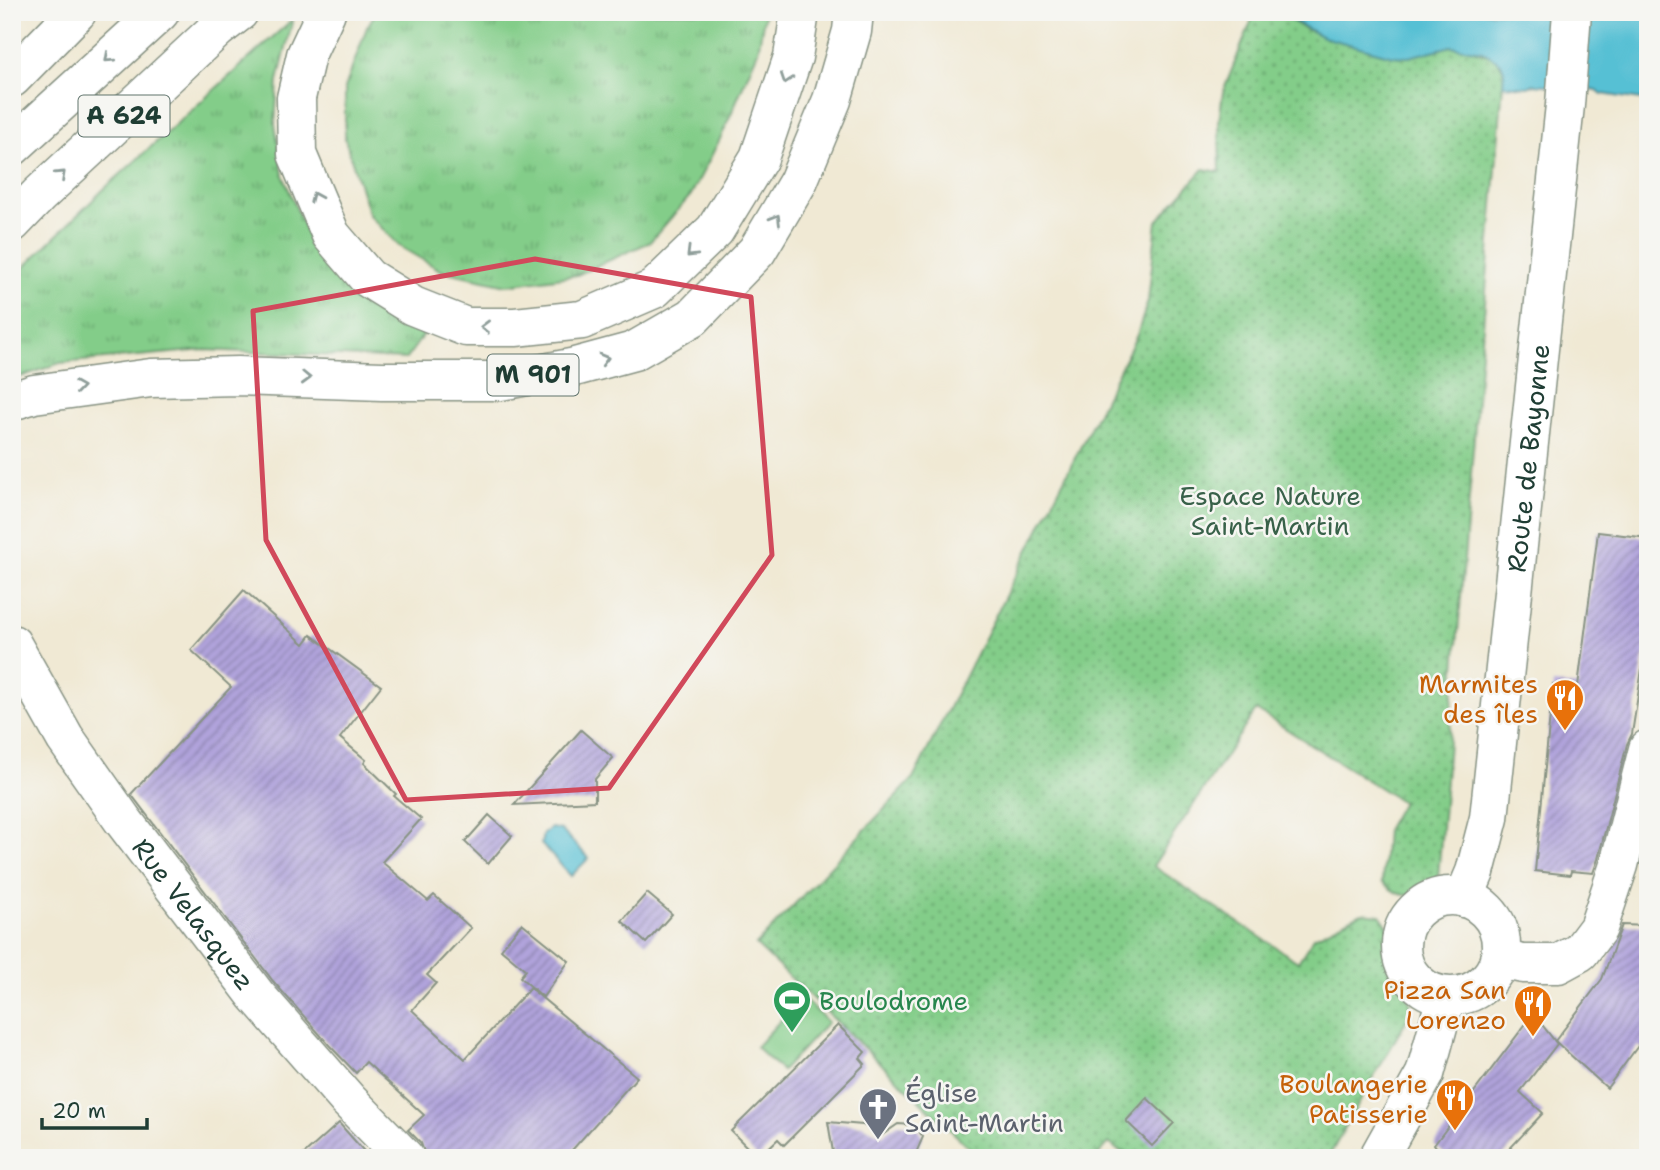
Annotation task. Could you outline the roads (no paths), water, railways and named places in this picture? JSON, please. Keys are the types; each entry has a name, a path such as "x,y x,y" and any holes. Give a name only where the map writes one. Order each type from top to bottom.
{"main road":[{"path":"12,78 77,12"},
{"name":"A 624","path":"12,147 160,12"},
{"name":"A 624","path":"12,223 207,38 239,12"},
{"name":"M 901","path":"326,12 306,55 296,98 297,154 331,235 368,278 413,306 466,327 515,327 582,320 654,289 715,230 759,158 793,57 800,12"},
{"name":"M 901","path":"12,401 34,394 151,377 500,381 570,368 634,351 693,317 757,251 798,182 832,100 852,31 854,12"},
{"name":"Route de Bayonne","path":"1464,898 1475,872 1489,818 1572,12"},
{"name":"Rue Velasquez","path":"12,644 65,738 256,995 348,1100 405,1158"},
{"path":"1499,960 1523,964 1558,964 1580,953 1598,928 1619,865 1648,749"},
{"path":"1443,897 1464,898 1487,911 1494,922 1501,947 1499,960 1492,975 1479,988 1463,995 1446,997 1419,986 1409,975 1403,962 1402,933 1408,920 1423,905 1443,897"},
{"path":"1378,1158 1425,1074 1446,997"}],"water":[{"path":"1277,12 1648,12 1648,101 1602,94 1597,90 1534,84 1528,87 1503,85 1504,71 1501,63 1482,51 1451,46 1409,57 1393,56 1323,37"},
{"path":"551,828 561,830 589,858 571,876 541,844 543,834"}],"place":[{"name":"Marmites des îles","path":"1565,732"},
{"name":"Boulodrome","path":"792,1034"},
{"name":"Pizza San Lorenzo","path":"1533,1038"},
{"name":"Boulangerie Patisserie","path":"1455,1132"},
{"name":"Église Saint-Martin","path":"878,1141"}],"park label":[{"name":"Espace Nature Saint-Martin","path":"1270,510"}]}
